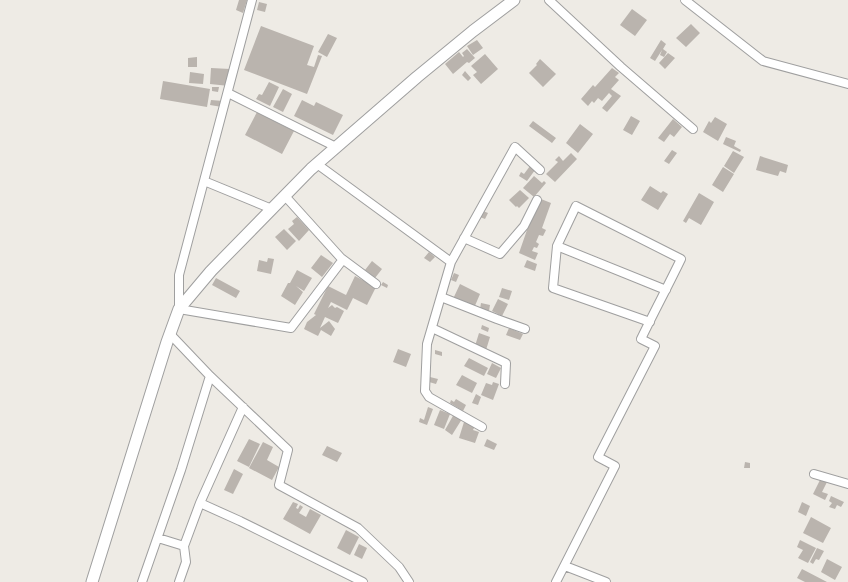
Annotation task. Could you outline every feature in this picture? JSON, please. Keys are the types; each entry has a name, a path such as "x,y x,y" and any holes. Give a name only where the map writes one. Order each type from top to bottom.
{"street":[{"path":"92,582 179,309 179,275 252,0"},
{"path":"179,309 211,271 317,164 428,68 514,0"},
{"path":"549,0 621,67 693,129"},
{"path":"685,0 763,61 848,84"},
{"path":"228,93 336,147"},
{"path":"482,427 429,398 425,391 427,344 451,262 515,147 540,170"},
{"path":"317,164 451,262"},
{"path":"204,181 272,209"},
{"path":"284,196 341,258 376,284"},
{"path":"464,238 500,254 524,226 537,200"},
{"path":"556,582 615,466 598,457 654,346 641,339 650,322 666,290 681,259 576,206 557,246 553,288 650,322"},
{"path":"557,246 666,290"},
{"path":"179,309 291,328 341,262"},
{"path":"440,297 525,328"},
{"path":"432,328 506,363 505,384"},
{"path":"170,334 210,376 288,450 279,485 358,528 400,567 409,582"},
{"path":"142,582 181,470 210,376"},
{"path":"179,582 186,562 184,546 200,503 242,407"},
{"path":"814,474 848,484"},
{"path":"200,503 240,521 363,582"},
{"path":"158,538 184,546"},
{"path":"565,566 601,581"}],"building":[{"path":"239,0 247,0 243,13 236,10"},
{"path":"259,2 267,4 265,12 257,10"},
{"path":"632,9 647,20 635,36 620,25"},
{"path":"691,24 700,33 686,47 676,38"},
{"path":"261,26 314,46 307,65 314,67 318,55 322,56 307,94 244,70"},
{"path":"328,34 337,38 327,57 318,52"},
{"path":"477,40 483,48 473,55 467,46"},
{"path":"661,40 666,44 663,49 667,52 664,57 660,55 662,50 655,61 650,58"},
{"path":"467,49 475,58 469,63 467,62 453,74 445,64 459,52 463,57 464,56 462,53"},
{"path":"668,53 675,58 665,69 659,63"},
{"path":"485,54 498,69 481,84 473,75 477,72 471,66"},
{"path":"197,57 197,67 188,67 188,58"},
{"path":"540,59 556,74 543,87 529,73 537,65 536,64"},
{"path":"211,68 230,69 229,86 210,84"},
{"path":"612,68 619,73 615,77 619,80 611,89 621,96 607,112 602,108 612,96 609,93 602,101 598,98 594,103 592,101 588,106 581,99 593,85 595,87"},
{"path":"465,71 471,78 468,81 462,75"},
{"path":"190,72 204,74 203,84 189,83"},
{"path":"163,81 210,89 207,107 160,99"},
{"path":"269,82 279,87 270,106 256,99 259,94 262,95"},
{"path":"212,87 219,87 218,92 212,91"},
{"path":"283,89 292,94 283,112 273,107"},
{"path":"211,100 223,101 222,107 210,105"},
{"path":"302,100 314,106 316,102 343,115 333,135 294,116"},
{"path":"257,112 294,131 282,154 245,135"},
{"path":"631,116 640,121 632,135 623,130"},
{"path":"715,117 727,124 718,141 703,132 709,121 711,123"},
{"path":"673,119 682,127 674,137 670,134 664,142 658,138"},
{"path":"533,121 556,138 552,143 529,126"},
{"path":"580,124 593,134 578,153 566,143"},
{"path":"726,137 736,141 734,146 741,150 740,152 723,144"},
{"path":"672,150 677,153 669,164 664,161"},
{"path":"733,151 744,157 734,173 724,166"},
{"path":"571,153 577,159 555,182 546,174 558,162 555,160 559,156 563,161"},
{"path":"760,156 788,165 786,173 780,171 778,176 756,170"},
{"path":"530,166 535,170 527,181 519,176 521,172 524,174"},
{"path":"723,167 734,174 723,192 712,185"},
{"path":"534,176 542,183 544,181 546,183 534,197 523,188"},
{"path":"650,186 661,193 663,191 668,194 658,210 641,200"},
{"path":"520,190 529,198 519,208 509,200"},
{"path":"699,193 714,202 701,225 689,218 686,223 683,221"},
{"path":"541,199 551,203 542,228 546,230 543,236 539,235 536,242 539,244 537,248 534,247 532,251 538,253 535,260 519,253 535,207 538,208"},
{"path":"483,211 488,213 485,219 480,217"},
{"path":"297,217 309,230 299,241 288,229 294,224 292,221"},
{"path":"284,229 296,241 287,250 275,237"},
{"path":"429,252 435,257 430,262 424,258"},
{"path":"321,255 333,263 322,277 311,268"},
{"path":"268,258 274,259 271,274 257,271 259,260 267,262"},
{"path":"527,260 537,264 535,271 524,267"},
{"path":"372,261 382,269 375,278 365,270"},
{"path":"297,270 312,278 304,291 296,286 303,292 295,305 281,296"},
{"path":"454,273 459,275 456,282 451,280"},
{"path":"355,276 376,287 367,305 353,298 347,310 331,302 328,308 332,305 335,308 337,307 344,311 338,323 325,317 320,328 329,321 335,329 331,336 321,330 318,336 304,329 307,322 316,315 314,314 328,286 346,295"},
{"path":"216,278 240,291 236,298 212,285"},
{"path":"383,282 388,285 387,288 381,285"},
{"path":"460,284 480,294 474,308 453,299"},
{"path":"502,288 512,291 509,300 499,297"},
{"path":"498,299 508,304 502,316 492,311"},
{"path":"481,303 490,305 489,311 480,309"},
{"path":"482,325 489,328 488,332 481,329"},
{"path":"509,328 523,334 520,340 506,335"},
{"path":"479,333 490,337 486,350 475,346"},
{"path":"398,349 411,354 406,367 393,362"},
{"path":"435,350 442,352 442,356 435,354"},
{"path":"469,358 488,368 484,376 464,366"},
{"path":"492,363 501,368 496,378 487,374"},
{"path":"462,375 477,383 472,393 456,385"},
{"path":"430,377 438,379 436,384 429,382"},
{"path":"493,382 499,384 493,400 481,395 486,383 492,385"},
{"path":"476,394 481,397 478,405 472,403"},
{"path":"456,399 466,405 463,411 450,403 451,400 454,402"},
{"path":"428,407 433,409 427,425 419,422 420,418 424,420"},
{"path":"440,410 450,414 444,429 434,425"},
{"path":"454,414 462,419 452,435 445,430"},
{"path":"464,422 475,426 473,430 479,432 475,443 459,438"},
{"path":"249,439 260,444 249,467 237,461"},
{"path":"487,439 497,444 494,450 484,446"},
{"path":"263,442 273,447 267,460 279,467 272,480 249,468"},
{"path":"327,446 342,453 337,462 322,455"},
{"path":"745,462 750,463 750,468 744,468"},
{"path":"234,469 243,474 233,494 224,490"},
{"path":"821,478 827,482 822,492 828,494 825,500 813,494"},
{"path":"831,496 844,502 841,507 837,505 835,509 829,507 832,503 829,501"},
{"path":"293,502 298,504 296,508 298,509 300,505 303,507 299,513 306,517 310,509 321,515 310,534 283,519"},
{"path":"802,502 810,506 806,516 798,512"},
{"path":"811,517 831,528 823,543 803,533"},
{"path":"346,530 359,537 350,555 337,548"},
{"path":"800,540 816,548 808,563 798,558 803,550 797,547"},
{"path":"359,544 367,548 362,559 354,555"},
{"path":"817,548 824,551 819,560 816,559 813,564 810,562"},
{"path":"827,559 842,567 835,580 821,572"},
{"path":"802,569 827,582 805,582 797,578"}]}
